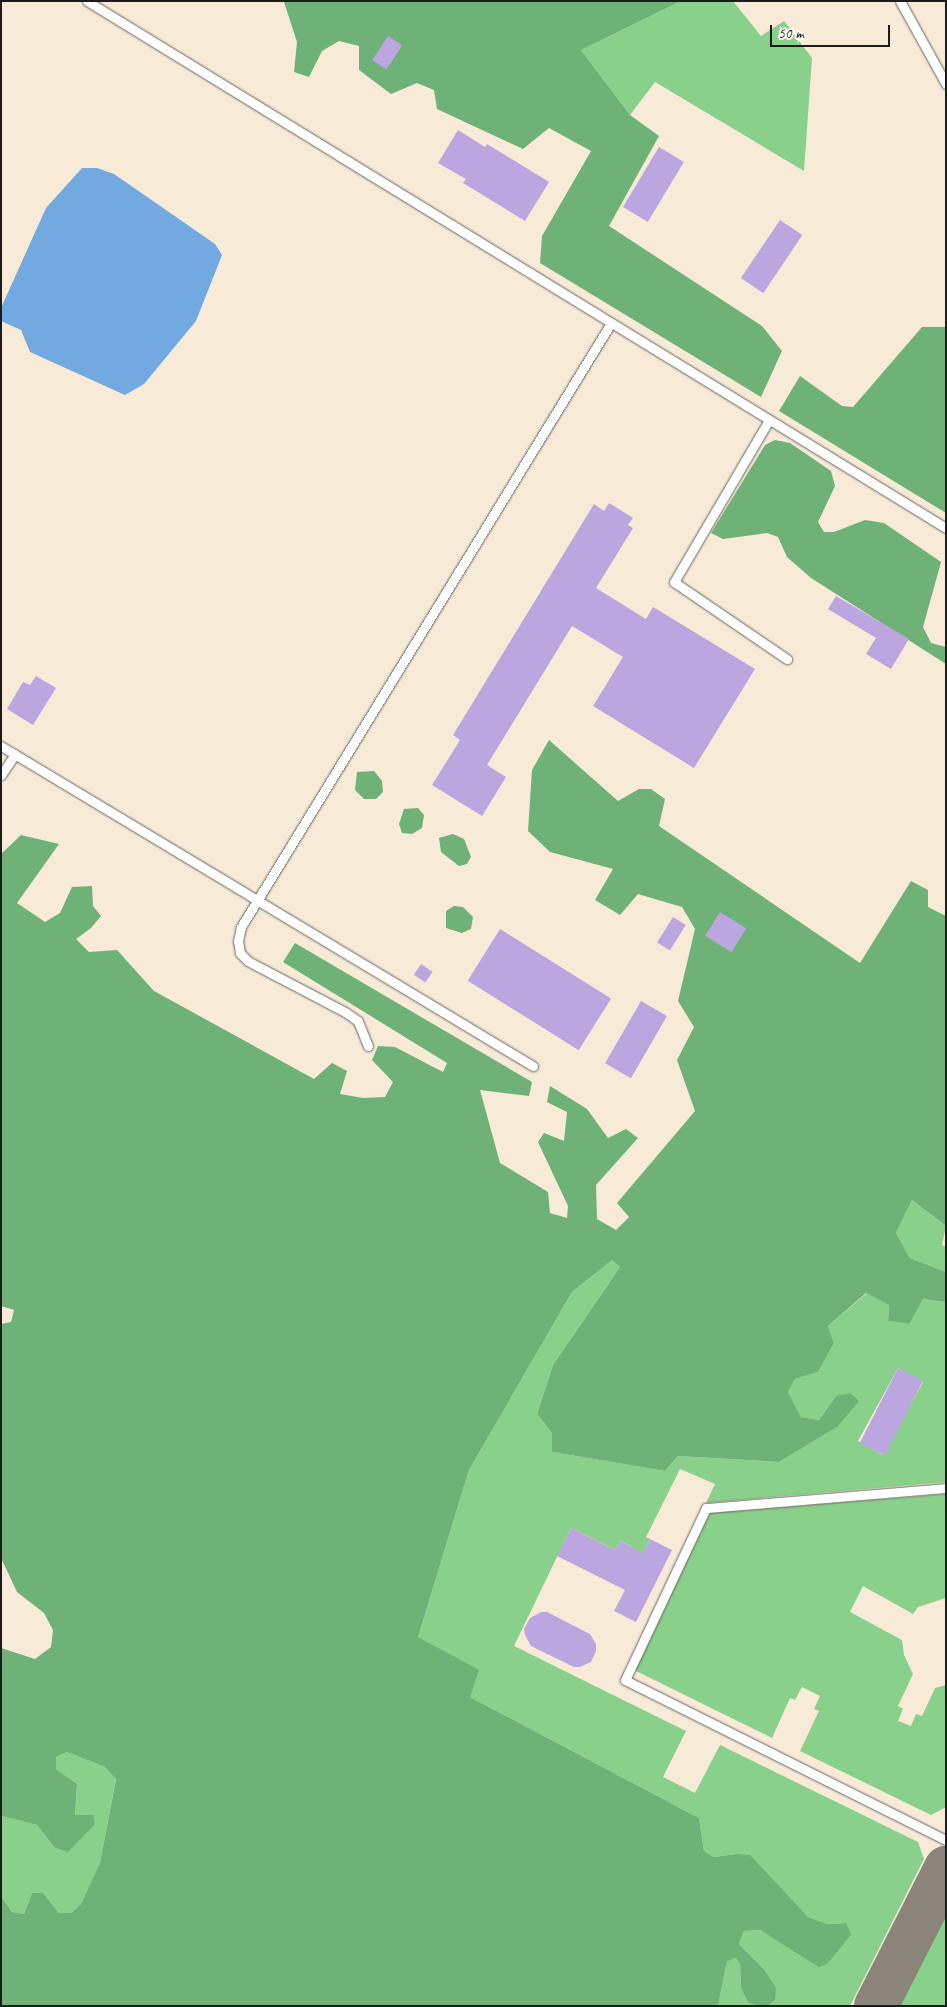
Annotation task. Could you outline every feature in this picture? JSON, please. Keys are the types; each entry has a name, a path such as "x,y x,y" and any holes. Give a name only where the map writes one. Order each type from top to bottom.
{"lane":[{"path":"87,1 946,528"},
{"path":"900,1 946,84"},
{"path":"368,1046 358,1021 345,1012 248,961 240,953 238,941 242,927 611,323"},
{"path":"769,420 674,582 787,658"},
{"path":"1,746 533,1066"},
{"path":"1,775 15,754"},
{"path":"946,1488 706,1508 625,1680 946,1840"}],"green space":[{"path":"681,1 733,1 761,36 784,21 812,58 804,171 655,82 630,115 581,50"},
{"path":"681,1 581,50 630,115 659,136 609,226 762,326 782,351 761,397 540,263 542,236 591,151 549,128 523,149 437,109 434,90 417,83 391,94 359,70 359,46 339,41 322,51 309,77 294,72 297,42 284,2"},
{"path":"922,327 946,327 946,513 779,411 800,376 842,406 853,407"},
{"path":"775,440 790,443 831,471 835,486 818,522 824,532 834,532 865,520 884,523 941,562 923,627 931,643 946,647 946,664 811,578 787,557 778,537 767,533 723,539 711,533 765,445"},
{"path":"549,740 618,801 639,789 651,789 665,799 659,826 860,963 911,881 928,890 928,907 946,916 946,1226 912,1200 896,1233 910,1258 946,1272 946,1302 923,1299 909,1324 888,1321 889,1305 866,1293 828,1326 834,1343 818,1372 795,1379 788,1392 801,1417 819,1420 836,1396 850,1393 859,1401 837,1427 779,1462 678,1456 665,1471 552,1452 552,1433 537,1414 553,1365 620,1267 612,1260 572,1292 469,1470 418,1637 479,1670 470,1697 699,1818 704,1851 714,1857 736,1854 750,1855 808,1917 828,1924 846,1923 851,1935 827,1964 819,1967 760,1930 744,1931 739,1944 763,1968 776,1988 775,2000 768,2006 758,2006 748,2002 741,1988 740,1964 736,1958 727,1961 718,2006 1,2006 1,1896 12,1912 24,1914 32,1893 43,1893 59,1913 71,1913 81,1904 100,1863 116,1779 105,1767 67,1752 56,1757 56,1769 77,1784 75,1815 93,1815 95,1824 68,1852 54,1847 37,1825 1,1816 1,1648 35,1659 51,1647 53,1630 44,1613 17,1592 1,1558 1,1324 11,1322 14,1310 1,1306 1,854 21,835 59,844 17,903 45,922 60,913 72,887 92,886 93,906 101,916 91,928 76,939 89,952 117,950 154,991 314,1079 332,1063 347,1071 340,1094 363,1098 385,1097 393,1082 372,1060 378,1046 395,1047 443,1072 447,1063 283,962 295,943 532,1082 529,1096 480,1090 500,1163 548,1192 550,1213 567,1218 568,1206 538,1142 544,1133 564,1141 567,1112 547,1102 550,1086 587,1109 608,1138 626,1129 638,1138 596,1185 597,1219 616,1230 629,1217 617,1203 695,1111 677,1060 694,1027 678,1001 695,929 682,907 638,894 620,915 595,900 613,869 550,852 528,831 532,770"},
{"path":"374,771 382,781 383,792 376,799 364,799 355,790 357,772"},
{"path":"418,808 424,815 422,828 412,834 402,833 399,824 404,809"},
{"path":"453,834 464,839 471,857 467,864 459,866 441,852 439,838"},
{"path":"454,906 463,907 473,917 471,929 462,933 446,928 446,911"},
{"path":"912,1200 946,1226 942,1245 946,1247 946,1272 910,1258 896,1233"},
{"path":"612,1260 620,1267 553,1365 537,1414 552,1433 552,1452 665,1471 678,1456 779,1462 837,1427 836,1396 819,1420 801,1417 788,1392 795,1379 818,1372 834,1343 828,1326 867,1293 889,1305 888,1321 908,1324 923,1299 946,1302 946,1482 706,1503 715,1484 680,1469 646,1537 650,1539 633,1574 632,1547 620,1541 615,1550 571,1528 514,1646 686,1731 663,1777 695,1793 720,1745 918,1842 924,1859 850,2006 768,2006 775,2000 763,1968 739,1944 744,1931 759,1930 777,1939 846,1923 828,1924 808,1917 787,1896 736,1854 714,1857 704,1851 699,1818 470,1697 418,1637 469,1470 572,1292","holes":["898,1368 923,1382 883,1455 858,1441"]},
{"path":"946,1494 946,1598 918,1607 913,1614 863,1586 850,1612 902,1640 904,1655 913,1674 898,1706 903,1709 898,1721 911,1726 916,1714 922,1716 935,1688 946,1685 946,1807 931,1815 800,1751 819,1711 814,1709 820,1696 802,1687 795,1700 790,1698 772,1738 634,1670 710,1513"},
{"path":"67,1752 105,1767 116,1778 100,1864 81,1904 71,1913 59,1913 43,1893 32,1893 24,1914 12,1912 1,1896 1,1816 37,1825 54,1847 93,1815 75,1815 77,1784 56,1769 56,1757"},
{"path":"946,1911 946,2006 899,2006"},
{"path":"736,1957 740,1964 741,1988 748,2001 758,2006 718,2006 727,1960"}],"water":[{"path":"82,168 97,168 114,174 215,244 222,255 196,321 144,384 125,395 30,352 21,330 1,321 1,308 46,208"}],"building":[{"path":"388,36 402,45 386,70 372,60"},
{"path":"458,130 485,147 487,144 549,182 525,221 463,183 466,179 438,163"},
{"path":"659,147 684,162 648,222 623,207"},
{"path":"780,220 802,235 763,293 741,278"},
{"path":"609,503 633,518 628,525 633,528 596,588 646,619 653,607 755,669 694,768 593,706 623,657 572,626 487,765 506,777 482,816 432,785 460,740 453,735 594,504 604,511"},
{"path":"836,596 909,639 891,669 866,654 876,638 828,609"},
{"path":"36,676 56,688 33,725 7,709 23,682 30,685"},
{"path":"720,912 746,928 731,952 705,936"},
{"path":"673,917 686,925 670,950 657,942"},
{"path":"500,929 611,998 579,1050 468,981"},
{"path":"421,964 433,972 425,983 414,975"},
{"path":"641,1001 667,1016 631,1078 605,1063"},
{"path":"898,1368 923,1381 885,1456 860,1443"},
{"path":"571,1528 615,1550 620,1541 643,1553 650,1539 672,1550 636,1622 614,1611 625,1590 557,1556"},
{"path":"541,1612 547,1612 590,1634 596,1644 596,1651 591,1662 580,1667 574,1667 531,1646 524,1629 530,1618"}],"taxiway":[{"path":"876,2006 946,1868"}]}
